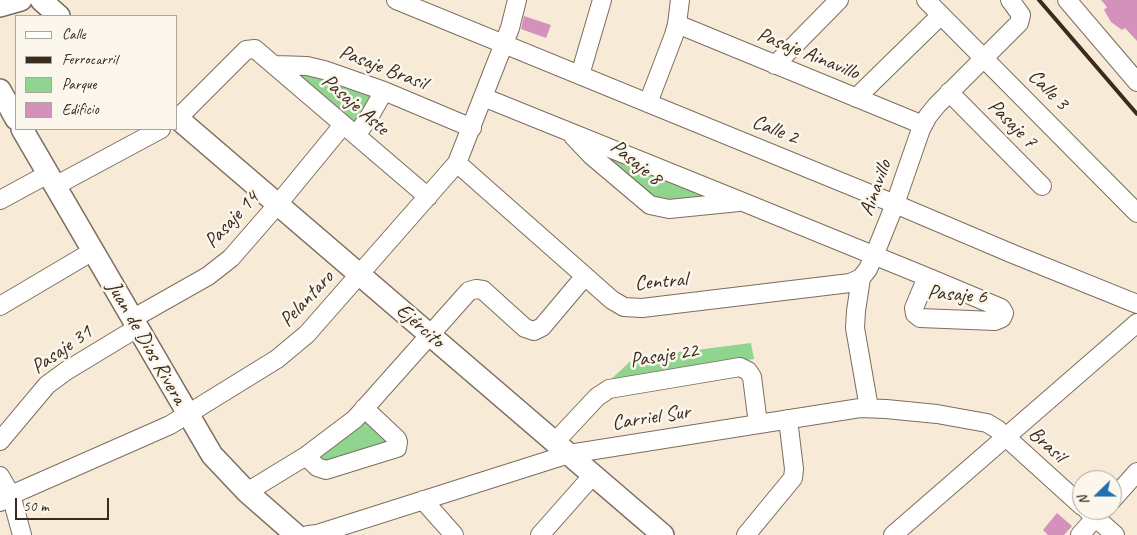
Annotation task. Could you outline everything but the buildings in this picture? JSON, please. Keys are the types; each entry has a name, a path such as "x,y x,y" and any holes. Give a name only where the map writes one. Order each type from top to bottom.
{"main road":[{"path":"0,6 21,0"},
{"path":"40,0 58,15"},
{"path":"0,90 15,116"},
{"name":"Ejército","path":"178,125 278,204 663,535"},
{"name":"Juan de Dios Rivera","path":"23,130 212,455 247,492 296,535"}],"street":[{"name":"Calle 2","path":"396,0 1137,304"},
{"name":"Pelantaro","path":"6,498 155,433 188,415 288,351 307,334 457,163 503,44 517,0"},
{"path":"580,75 602,0"},
{"path":"648,103 677,24 680,0"},
{"path":"775,64 839,0"},
{"name":"Calle 3","path":"926,0 1137,213"},
{"name":"Ainavillo","path":"869,408 855,328 861,278 874,256 923,125 932,111 949,92 1021,19 1019,11 1010,0"},
{"path":"1071,1 1137,82"},
{"path":"856,98 941,15"},
{"name":"Pasaje Ainavillo","path":"677,24 923,125"},
{"name":"Pasaje Aste","path":"178,116 244,52 252,48 260,52 428,198"},
{"name":"Pasaje Brasil","path":"276,66 307,66 324,70 384,91 472,128"},
{"name":"Pasaje 14","path":"134,323 222,266 240,249 278,204 350,130 368,119 384,91"},
{"name":"Pasaje 7","path":"949,92 1042,186"},
{"name":"Pasaje 8","path":"483,97 874,256"},
{"path":"0,200 52,180 155,130"},
{"name":"Pasaje 8","path":"569,132 581,147 650,205 668,209 743,202"},
{"name":"Central","path":"457,163 618,304 636,309 850,283 861,278"},
{"path":"0,306 93,251"},
{"name":"Pasaje 6","path":"874,256 926,277 1001,308 1004,313 1002,318 995,321 920,318 915,314 914,308 926,277"},
{"path":"247,492 306,456 346,426 467,294 476,289 486,292 525,328 531,331 538,330 585,276"},
{"name":"Pasaje 31","path":"0,440 47,385 134,323"},
{"path":"893,535 1137,323"},
{"name":"Pasaje 22","path":"562,448 597,397 609,389 740,367 748,370 752,377 758,424"},
{"path":"306,456 317,467 326,470 397,448 397,439 364,408"},
{"name":"Carriel Sur","path":"308,535 317,534 423,500 562,448 758,424 848,409 869,408 937,414 982,421 992,426 1005,437"},
{"path":"746,535 793,478 794,469 788,419"},
{"name":"Brasil","path":"1005,437 1072,497"},
{"path":"1122,489 1137,472"},
{"path":"540,535 593,475"},
{"path":"0,476 6,498 22,535"},
{"path":"423,500 454,535"},
{"path":"1080,535 1090,520"},
{"path":"1101,520 1115,535"}],"green space":[{"path":"292,70 304,70 371,93 372,99 359,125 351,126"},
{"path":"588,145 727,198 653,202"},
{"path":"751,343 754,359 609,381 634,358"},
{"path":"364,416 392,446 322,466 317,452"}],"railway":[{"path":"1039,0 1137,114"}]}
